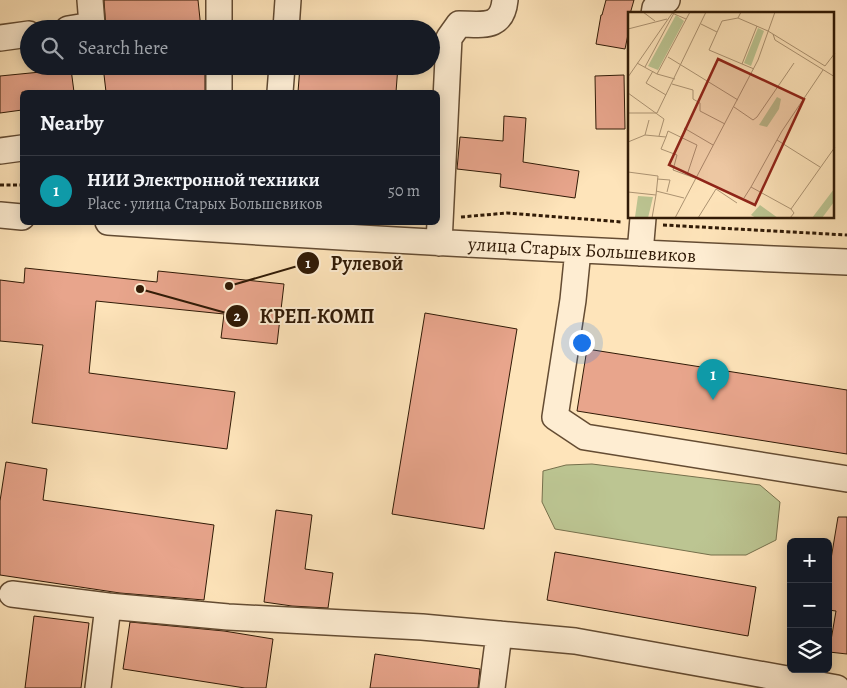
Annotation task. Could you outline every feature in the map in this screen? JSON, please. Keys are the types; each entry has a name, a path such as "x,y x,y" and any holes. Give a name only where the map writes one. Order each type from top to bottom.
{"street":[{"path":"90,0 92,20"},
{"path":"219,0 219,20"},
{"path":"287,20 288,0"},
{"path":"440,220 448,38 458,24 492,24 501,16 505,0"},
{"path":"654,12 655,8 667,0"},
{"path":"0,38 20,35"},
{"path":"219,75 219,90"},
{"path":"280,90 281,75"},
{"path":"0,151 20,148"},
{"path":"0,215 20,217"},
{"path":"640,253 643,219"},
{"name":"улица Старых Большевиков","path":"188,225 267,228 439,243 847,262"},
{"path":"439,243 440,225"},
{"path":"578,250 573,300 554,417 585,438 847,479"},
{"path":"12,594 108,606 228,617 422,627 575,641 837,688"},
{"path":"98,688 108,606"},
{"path":"492,688 499,634"}],"path":[{"path":"0,186 20,185"}],"green space":[{"path":"592,464 760,485 780,502 776,540 746,555 711,555 555,529 542,502 543,471 566,465"}],"building":[{"path":"104,0 198,0 200,20 105,20"},
{"path":"606,0 634,0 631,12 628,12 628,35 625,49 596,44"},
{"path":"20,74 72,75 74,90 20,90 20,110 0,113 0,76"},
{"path":"104,75 205,75 205,90 106,90"},
{"path":"299,75 397,75 396,90 298,90"},
{"path":"624,75 625,129 596,129 595,76"},
{"path":"504,116 526,118 523,162 579,171 575,198 500,187 501,174 457,169 460,137 503,141"},
{"path":"25,268 157,282 158,271 284,284 277,344 221,338 224,314 96,301 89,373 235,392 227,449 32,423 43,345 0,341 0,280 24,283"},
{"path":"425,313 517,329 484,529 392,514"},
{"path":"587,349 847,390 847,454 577,411"},
{"path":"6,462 47,469 43,500 214,525 204,600 120,593 0,575 0,501"},
{"path":"276,510 312,515 305,569 333,573 328,608 264,602"},
{"path":"838,517 847,517 847,654 832,652 832,634 836,611 832,610 832,553"},
{"path":"555,552 756,587 748,636 547,600"},
{"path":"34,616 89,623 81,688 25,688"},
{"path":"130,622 224,631 273,639 266,688 245,688 123,669"},
{"path":"375,654 480,669 478,688 370,688"}],"place":[{"name":"Рулевой","path":"229,286"},
{"name":"КРЕП-КОМП","path":"140,289"},
{"name":"НИИ Электронной техники","path":"713,400"}]}
